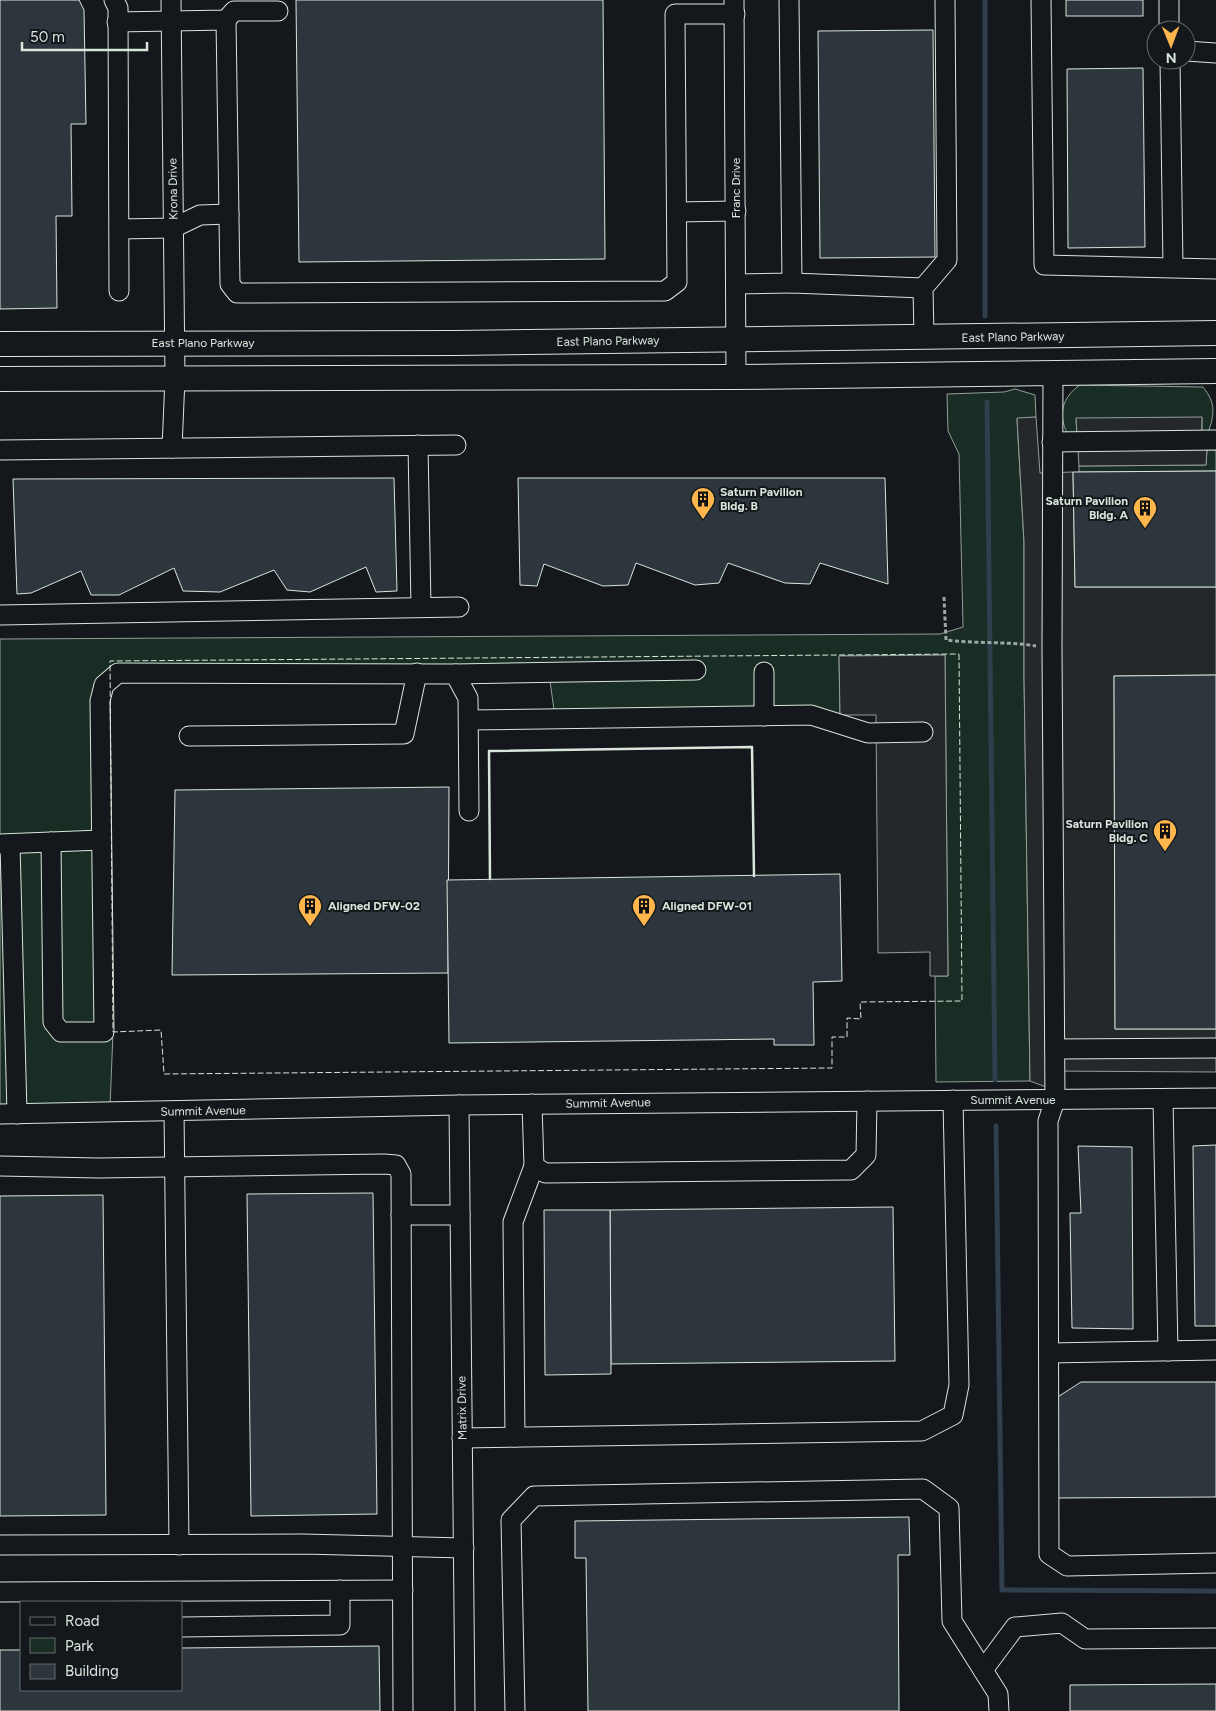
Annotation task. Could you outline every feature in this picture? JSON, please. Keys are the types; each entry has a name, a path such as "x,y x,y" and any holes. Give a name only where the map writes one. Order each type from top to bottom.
{"main road":[{"name":"East Plano Parkway","path":"0,344 455,343 924,337 989,338 1216,333"},
{"path":"989,338 990,374"},
{"path":"455,343 455,378"},
{"path":"0,379 736,377 1216,371"}],"street":[{"path":"114,0 118,8 119,291"},
{"name":"Krona Drive","path":"171,0 175,378 172,448"},
{"path":"789,0 792,282"},
{"path":"924,337 923,288 947,260 945,0"},
{"path":"1041,0 1044,265 1216,269"},
{"path":"1169,0 1169,20"},
{"path":"278,11 234,11 226,20 230,284 237,292 665,291 677,282 675,14 734,7"},
{"name":"Franc Drive","path":"734,7 736,377"},
{"path":"117,22 226,20"},
{"path":"1196,52 1216,53"},
{"path":"1170,70 1173,267"},
{"path":"677,212 736,211"},
{"path":"119,230 173,228 200,215 229,214"},
{"path":"736,284 792,282 923,288"},
{"path":"1053,373 1055,1100 1048,1121 1050,1554 1067,1566 1216,1563"},
{"path":"1052,442 1216,440"},
{"path":"0,450 456,444"},
{"path":"418,445 421,607"},
{"path":"0,615 459,607"},
{"path":"51,842 53,1022 61,1032 104,1032 100,700 104,685 118,673 455,674 696,670"},
{"path":"764,672 764,716"},
{"path":"189,736 404,734 417,673"},
{"path":"455,674 468,698 469,811"},
{"path":"469,720 812,715 868,733 923,732"},
{"path":"9,1114 5,844 101,840"},
{"path":"1055,1049 1216,1048"},
{"name":"Summit Avenue","path":"9,1114 174,1112 459,1104 1216,1098"},
{"path":"1163,1099 1168,1351"},
{"path":"462,1438 922,1431 953,1415 959,1385 953,1100"},
{"path":"534,1166 545,1173 851,1170 866,1155 867,1101"},
{"name":"Matrix Drive","path":"459,1104 465,1711"},
{"path":"515,1437 513,1222 534,1166 532,1104"},
{"path":"174,1112 179,1545"},
{"path":"0,1166 396,1165 401,1174 403,1711"},
{"path":"401,1215 460,1215"},
{"path":"1049,1353 1216,1350"},
{"path":"512,1709 511,1520 534,1496 923,1489 949,1508 952,1621 998,1694 999,1711"},
{"path":"0,1545 403,1546 464,1548"},
{"path":"182,1627 340,1625 340,1590"},
{"path":"0,1592 61,1597 403,1590"},
{"path":"982,1670 1015,1627 1062,1623 1085,1639 1216,1638"}],"path":[{"path":"944,597 946,640 968,643 1014,642"}],"green space":[{"path":"1080,385 1203,387 1213,407 1209,430 1202,432 1202,418 1076,419 1077,434 1067,433 1063,420 1063,407 1069,395"},
{"path":"1015,389 1035,395 1036,417 1017,419 1024,542 1030,1081 936,1082 935,976 948,976 945,655 839,656 840,715 555,717 549,674 110,674 113,1032 110,1107 0,1107 0,639 940,634 963,627 959,454 948,431 947,394 1004,392"},
{"path":"1207,450 1216,450 1216,471 1079,472 1079,466 1206,465"}],"shaded area":[{"path":"1036,417 1040,473 1073,472 1075,587 1216,587 1216,675 1114,676 1115,1029 1216,1029 1216,1072 1046,1071 1046,1087 1030,1081 1024,542 1017,418"},
{"path":"1202,417 1201,449 1207,450 1206,465 1079,466 1076,418"},
{"path":"945,655 948,976 930,976 930,952 878,953 876,715 840,715 839,656"}],"building":[{"path":"0,0 79,0 84,10 86,124 71,124 72,216 56,216 57,308 0,309"},
{"path":"296,0 603,0 605,259 299,262"},
{"path":"1066,0 1143,0 1143,16 1066,16"},
{"path":"933,30 935,257 820,258 818,31"},
{"path":"1143,68 1145,247 1068,248 1067,69"},
{"name":"Saturn Pavilion Bldg. A","path":"1216,471 1216,587 1075,587 1073,472"},
{"path":"394,478 397,591 376,592 366,567 310,592 287,590 274,570 220,592 183,591 174,568 119,595 91,595 81,571 31,593 17,594 13,479"},
{"name":"Saturn Pavilion Bldg. B","path":"518,478 885,478 888,584 820,563 810,584 785,583 728,563 719,583 695,585 636,563 628,585 603,586 544,564 537,586 520,585"},
{"name":"Saturn Pavilion Bldg. C","path":"1216,675 1216,1029 1115,1029 1114,676"},
{"name":"Aligned DFW-02","path":"449,787 448,973 172,975 175,790"},
{"name":"Aligned DFW-01","path":"840,874 842,981 813,982 814,1045 774,1045 774,1039 449,1043 447,880"},
{"path":"1216,1145 1216,1326 1195,1326 1193,1146"},
{"path":"1078,1146 1132,1147 1133,1329 1072,1328 1070,1213 1081,1213"},
{"path":"373,1193 377,1514 251,1516 247,1194"},
{"path":"103,1195 106,1515 0,1516 0,1196"},
{"path":"893,1207 895,1361 611,1364 610,1210"},
{"path":"544,1210 610,1210 611,1374 545,1375"},
{"path":"1081,1382 1216,1382 1216,1497 1053,1498 1053,1400"},
{"path":"909,1517 910,1555 898,1555 899,1711 588,1711 586,1558 575,1558 575,1521"},
{"path":"379,1646 380,1711 0,1711 0,1650 20,1650 20,1691 182,1691 182,1648"},
{"path":"1216,1684 1216,1711 1070,1711 1070,1685"}],"waterway":[{"path":"985,0 985,316"},
{"path":"987,402 995,1080"},
{"path":"996,1126 1002,1590 1216,1591"}],"fence":[{"path":"959,654 962,1001 860,1002 861,1019 847,1018 847,1037 832,1037 832,1068 164,1074 161,1030 113,1032 110,661 959,654"}],"wall":[{"path":"490,879 489,751 752,747 754,876"}],"place":[{"name":"Saturn Pavilion Bldg. B","path":"703,520"},
{"name":"Saturn Pavilion Bldg. A","path":"1145,529"},
{"name":"Saturn Pavilion Bldg. C","path":"1165,852"},
{"name":"Aligned DFW-02","path":"310,927"},
{"name":"Aligned DFW-01","path":"644,927"}]}
